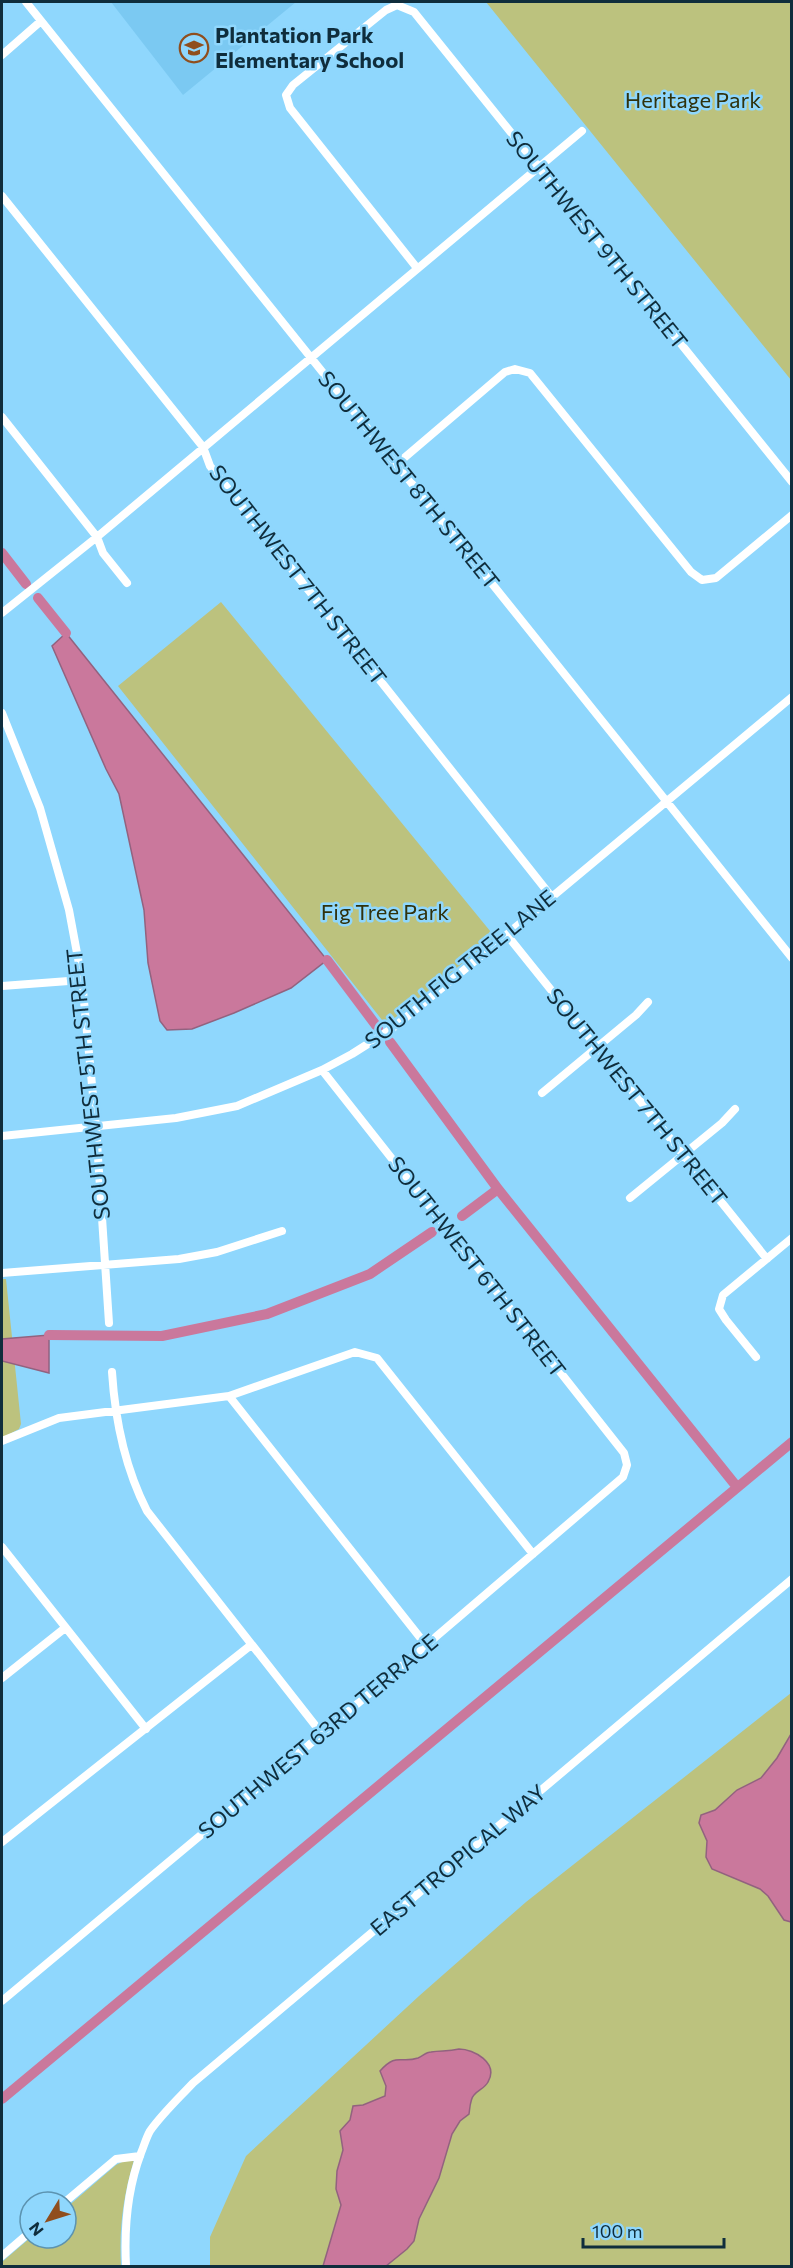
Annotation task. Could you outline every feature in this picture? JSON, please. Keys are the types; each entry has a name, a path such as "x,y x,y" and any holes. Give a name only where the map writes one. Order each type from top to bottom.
{"street":[{"name":"SOUTHWEST 8TH STREET","path":"26,2 792,958"},
{"name":"SOUTHWEST 9TH STREET","path":"417,268 290,108 286,95 292,85 386,10 397,5 414,12 792,482"},
{"path":"2,55 41,21"},
{"path":"2,613 97,537 582,131"},
{"name":"SOUTHWEST 7TH STREET","path":"2,196 203,447 210,466 551,896"},
{"path":"397,464 505,372 515,369 530,373 691,572 702,580 716,578 792,515"},
{"path":"2,417 97,537 103,553 127,583"},
{"name":"SOUTH FIG TREE LANE","path":"2,1136 176,1118 237,1106 322,1070 352,1054 393,1028 792,697"},
{"name":"SOUTHWEST 5TH STREET","path":"2,713 40,808 69,910 82,980 96,1128 109,1323"},
{"name":"SOUTHWEST 7TH STREET","path":"507,935 767,1259"},
{"path":"2,986 82,980"},
{"path":"542,1093 636,1015 648,1002"},
{"name":"SOUTHWEST 6TH STREET","path":"322,1070 624,1453 627,1465"},
{"path":"630,1198 722,1123 735,1109"},
{"path":"2,1273 179,1259 217,1252 282,1231"},
{"path":"756,1357 719,1309 723,1295 792,1238"},
{"path":"2,1441 58,1418 229,1396 355,1352 367,1354 377,1358 533,1554"},
{"path":"112,1372 115,1410 135,1488 147,1511 322,1734"},
{"path":"229,1396 426,1645"},
{"name":"SOUTHWEST 63RD TERRACE","path":"2,2001 322,1734 623,1477 627,1465"},
{"path":"2,1547 146,1729"},
{"name":"EAST TROPICAL WAY","path":"126,2266 124,2235 128,2200 148,2134 165,2112 193,2083 792,1579"},
{"path":"2,1678 65,1628"},
{"path":"2,1842 251,1645"},
{"path":"78,2191 116,2158 140,2156"},
{"path":"2,2256 18,2242"}],"shaded area":[{"name":"Plantation Park Elementary School","path":"111,2 296,2 183,95"},
{"path":"66,633 327,960 291,988 192,1029 167,1030 160,1021 148,963 144,910 119,794 52,646"},
{"path":"49,1335 49,1373 2,1361 2,1339"},
{"path":"791,1734 791,1922 784,1920 768,1896 760,1889 712,1869 706,1857 707,1841 699,1823 701,1815 715,1810 737,1790 761,1778 777,1758"},
{"path":"459,2049 471,2051 483,2058 488,2063 491,2075 487,2084 473,2097 469,2114 460,2121 452,2134 439,2178 419,2219 414,2241 386,2266 323,2266 341,2205 336,2189 337,2171 343,2150 340,2131 350,2120 353,2106 363,2105 385,2096 386,2086 380,2071 391,2062 412,2060 429,2052"}],"green space":[{"name":"Heritage Park","path":"486,2 791,2 791,380"},
{"name":"Fig Tree Park","path":"221,602 495,937 386,1025 118,686"},
{"path":"2,1279 6,1279 21,1424 19,1429 2,1438"},
{"path":"791,1693 791,2266 210,2266 210,2237 246,2156 419,1996 526,1902"},
{"path":"134,2160 123,2213 121,2266 2,2266 2,2262 18,2248 78,2250 78,2198 116,2165"}],"waterway":[{"path":"2,553 26,584"},
{"path":"38,598 66,633"},
{"path":"327,960 378,1028"},
{"path":"390,1042 498,1189 737,1487"},
{"path":"462,1216 498,1189"},
{"path":"49,1335 162,1336 267,1314 370,1274 432,1232"},
{"path":"2,2099 792,1442"}],"place":[{"name":"Plantation Park Elementary School","path":"194,48"}]}
